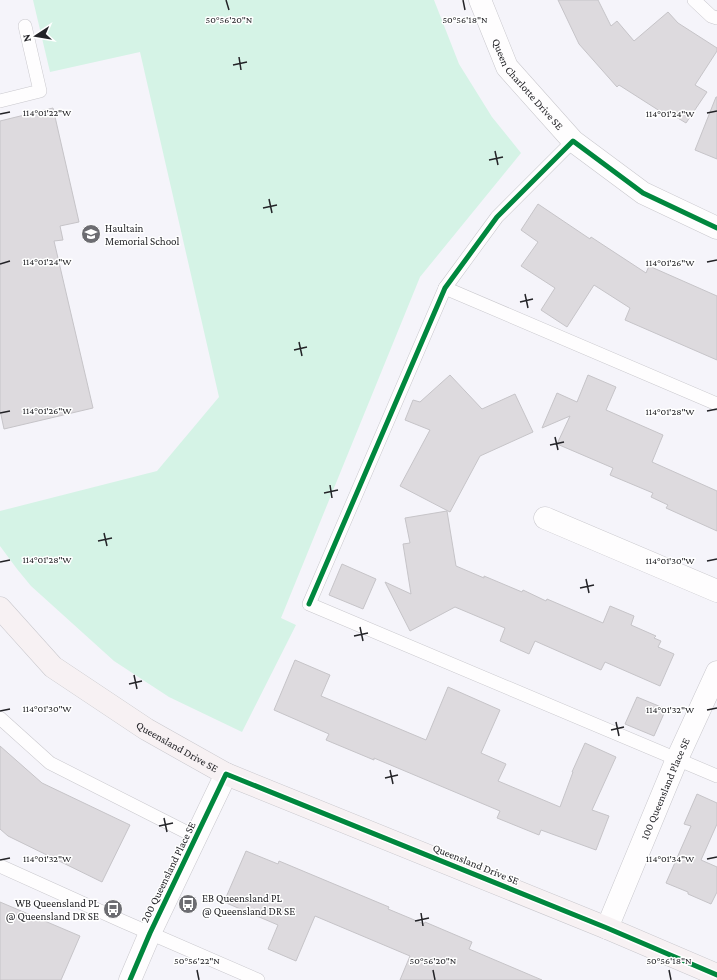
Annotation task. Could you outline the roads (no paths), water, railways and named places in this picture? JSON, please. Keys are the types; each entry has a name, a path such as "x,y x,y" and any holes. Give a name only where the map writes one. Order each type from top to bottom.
{"street":[{"name":"Queen Charlotte Drive SE","path":"480,0 507,67 573,141 643,193 717,228"},
{"path":"545,518 717,591"},
{"name":"Queensland Drive SE","path":"0,608 53,667 146,729 226,774 607,928 717,975"},
{"name":"100 Queensland Place SE","path":"607,928 677,759 717,672"},
{"name":"200 Queensland Place SE","path":"130,980 150,933 226,774"}],"lane":[{"path":"694,0 711,16 717,18"},
{"path":"0,100 40,91 25,26"},
{"path":"573,141 497,217 445,288 310,604 717,776"},
{"path":"445,288 717,404"},
{"path":"0,718 50,763 196,837"},
{"path":"0,866 258,980"}],"place":[{"name":"Haultain Memorial School","path":"91,234"},
{"name":"EB Queensland PL @ Queensland DR SE","path":"188,904"},
{"name":"WB Queensland PL @ Queensland DR SE","path":"113,909"}]}
